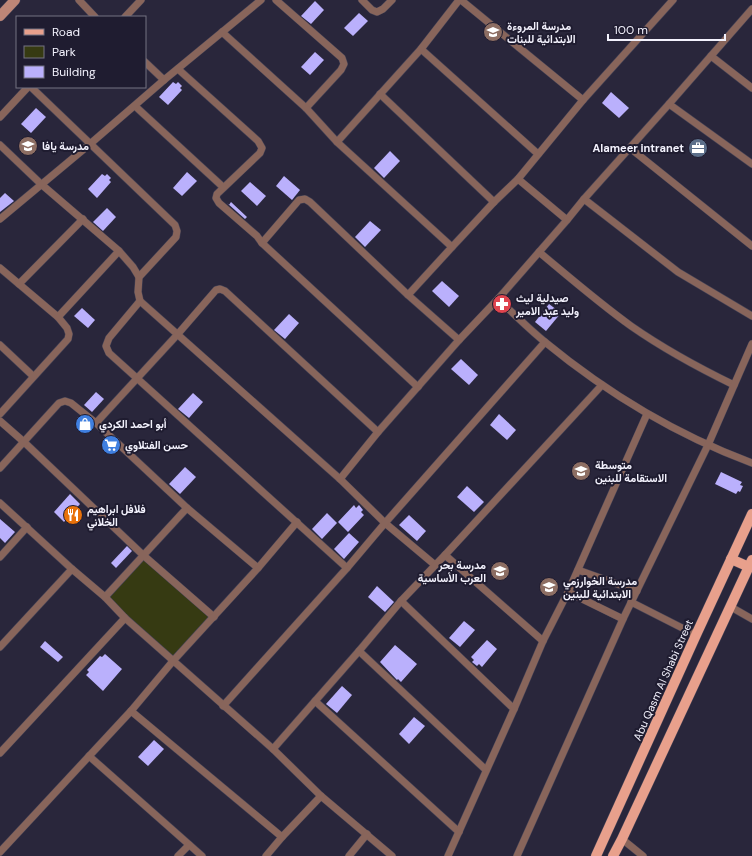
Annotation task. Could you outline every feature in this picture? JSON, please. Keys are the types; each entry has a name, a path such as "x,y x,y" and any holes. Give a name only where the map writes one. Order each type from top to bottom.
{"main road":[{"name":"Abu Qasm Al Shabi Street","path":"596,856 752,514"},
{"path":"613,856 751,564 731,559"}],"street":[{"path":"0,16 14,0"},
{"path":"79,0 94,16"},
{"path":"126,16 141,0"},
{"path":"0,219 261,0"},
{"path":"276,0 342,58 344,64 341,70 306,108"},
{"path":"362,0 372,10 377,12 383,9 392,0"},
{"path":"337,142 421,49 460,0 583,100"},
{"path":"408,294 494,202 518,179 583,100 673,0"},
{"path":"340,479 378,432 459,340 498,299 752,9"},
{"path":"222,32 306,108 337,142 452,247"},
{"path":"421,49 538,154"},
{"path":"711,56 752,88"},
{"path":"146,63 164,80"},
{"path":"178,69 258,141 262,148 260,153 217,194 216,198 218,203 257,236 262,243 418,387"},
{"path":"0,117 29,88"},
{"path":"31,88 175,225 178,231 176,237 139,277"},
{"path":"380,94 494,202"},
{"path":"669,104 752,164"},
{"path":"135,106 223,187"},
{"path":"0,145 119,251 133,267 139,277 138,292 140,301 340,479 385,523 435,565"},
{"path":"630,148 752,246"},
{"path":"518,179 567,220"},
{"path":"262,243 299,200 305,199 459,340"},
{"path":"584,199 678,272 752,316"},
{"path":"19,284 83,219"},
{"path":"58,317 119,251"},
{"path":"539,252 608,310 632,327 682,358 734,385"},
{"path":"0,268 58,317 67,328 69,334 68,339 0,414"},
{"path":"96,423 216,290 220,289 225,291 378,432"},
{"path":"498,299 545,342 602,385 647,414 677,430 708,445 752,463"},
{"path":"140,301 109,338 106,346 109,353 348,568"},
{"path":"223,706 348,568 385,523 545,342"},
{"path":"517,856 623,619 708,445 752,344"},
{"path":"0,345 33,376"},
{"path":"273,749 401,601 602,385"},
{"path":"0,468 59,403 65,401 71,403 96,423 187,508 258,568"},
{"path":"448,856 543,641 568,592 647,414"},
{"path":"0,421 143,555 214,617"},
{"path":"0,503 105,597 125,618 273,749 321,796 392,856"},
{"path":"105,597 187,508"},
{"path":"0,852 131,711 173,661 258,568 297,522"},
{"path":"0,557 26,527"},
{"path":"445,555 543,641"},
{"path":"0,647 72,569"},
{"path":"578,570 637,591"},
{"path":"568,592 623,619"},
{"path":"401,601 514,709"},
{"path":"631,602 696,635"},
{"path":"731,607 752,619"},
{"path":"0,753 125,618"},
{"path":"359,651 486,770"},
{"path":"315,701 459,832"},
{"path":"131,711 282,837"},
{"path":"89,756 202,856"},
{"path":"266,856 321,796"},
{"path":"349,856 367,834"},
{"path":"622,839 643,856"},
{"path":"178,856 189,846"}],"green space":[{"path":"143,555 214,617 173,661 105,597"}],"building":[{"path":"315,1 324,10 311,24 301,16"},
{"path":"359,13 368,21 353,36 344,28"},
{"path":"315,52 324,60 310,75 301,67"},
{"path":"173,82 176,84 178,82 182,86 180,88 182,90 168,105 159,97"},
{"path":"611,92 629,108 619,118 602,103"},
{"path":"36,108 46,117 31,133 21,124"},
{"path":"390,151 400,161 384,178 374,168"},
{"path":"187,172 197,181 182,196 173,188"},
{"path":"102,174 105,176 107,174 111,178 109,180 111,182 97,198 88,189"},
{"path":"284,176 300,190 292,200 276,186"},
{"path":"250,182 266,196 257,206 241,191"},
{"path":"5,193 14,201 0,212 0,198"},
{"path":"231,202 247,217 245,219 229,205"},
{"path":"107,208 116,217 103,231 93,222"},
{"path":"370,221 381,230 365,247 355,237"},
{"path":"442,281 459,296 449,307 432,291"},
{"path":"549,304 561,313 546,331 535,322"},
{"path":"82,308 95,320 88,328 74,316"},
{"path":"289,314 299,323 285,339 274,330"},
{"path":"461,359 478,375 469,385 451,369"},
{"path":"96,392 104,399 92,412 84,405"},
{"path":"193,393 203,402 189,418 178,409"},
{"path":"499,414 516,430 507,440 490,425"},
{"path":"185,467 196,477 180,494 169,484"},
{"path":"721,472 742,482 740,485 743,486 740,492 738,491 736,494 715,484"},
{"path":"467,486 484,502 474,512 457,497"},
{"path":"70,494 80,504 64,522 54,512"},
{"path":"354,505 356,508 359,505 363,510 361,512 364,515 348,532 338,522"},
{"path":"327,513 337,523 322,539 312,529"},
{"path":"409,515 426,531 417,541 399,525"},
{"path":"0,519 15,532 5,543 0,538"},
{"path":"349,533 359,542 344,559 334,549"},
{"path":"127,546 132,551 116,568 111,563"},
{"path":"377,586 394,602 385,612 368,597"},
{"path":"464,621 475,630 460,647 449,638"},
{"path":"487,640 497,649 482,667 479,664 477,666 472,662 474,660 471,657"},
{"path":"45,641 63,657 58,662 40,647"},
{"path":"395,645 417,664 401,682 398,679 397,680 380,662"},
{"path":"105,654 122,669 103,691 86,675 89,672 87,670 100,656 102,657"},
{"path":"342,686 352,695 337,713 326,704"},
{"path":"414,717 425,726 409,744 399,734"},
{"path":"154,740 164,749 148,766 138,757"}],"place":[{"name":"مدرسة المروءة الابتدائية للبنات","path":"493,32"},
{"name":"مدرسة يافا","path":"28,146"},
{"name":"Alameer intranet","path":"698,148"},
{"name":"صيدلية ليث وليد عبد الامير","path":"502,304"},
{"name":"أبو احمد الكردي","path":"85,424"},
{"name":"حسن الفتلاوي","path":"111,445"},
{"name":"متوسطة الاستقامة للبنين","path":"581,471"},
{"name":"فلافل ابراهيم الخلاني","path":"73,515"},
{"name":"مدرسة بحر العرب الأساسية","path":"500,571"},
{"name":"مدرسة الخوارزمي الابتدائية للبنين","path":"549,587"}]}
